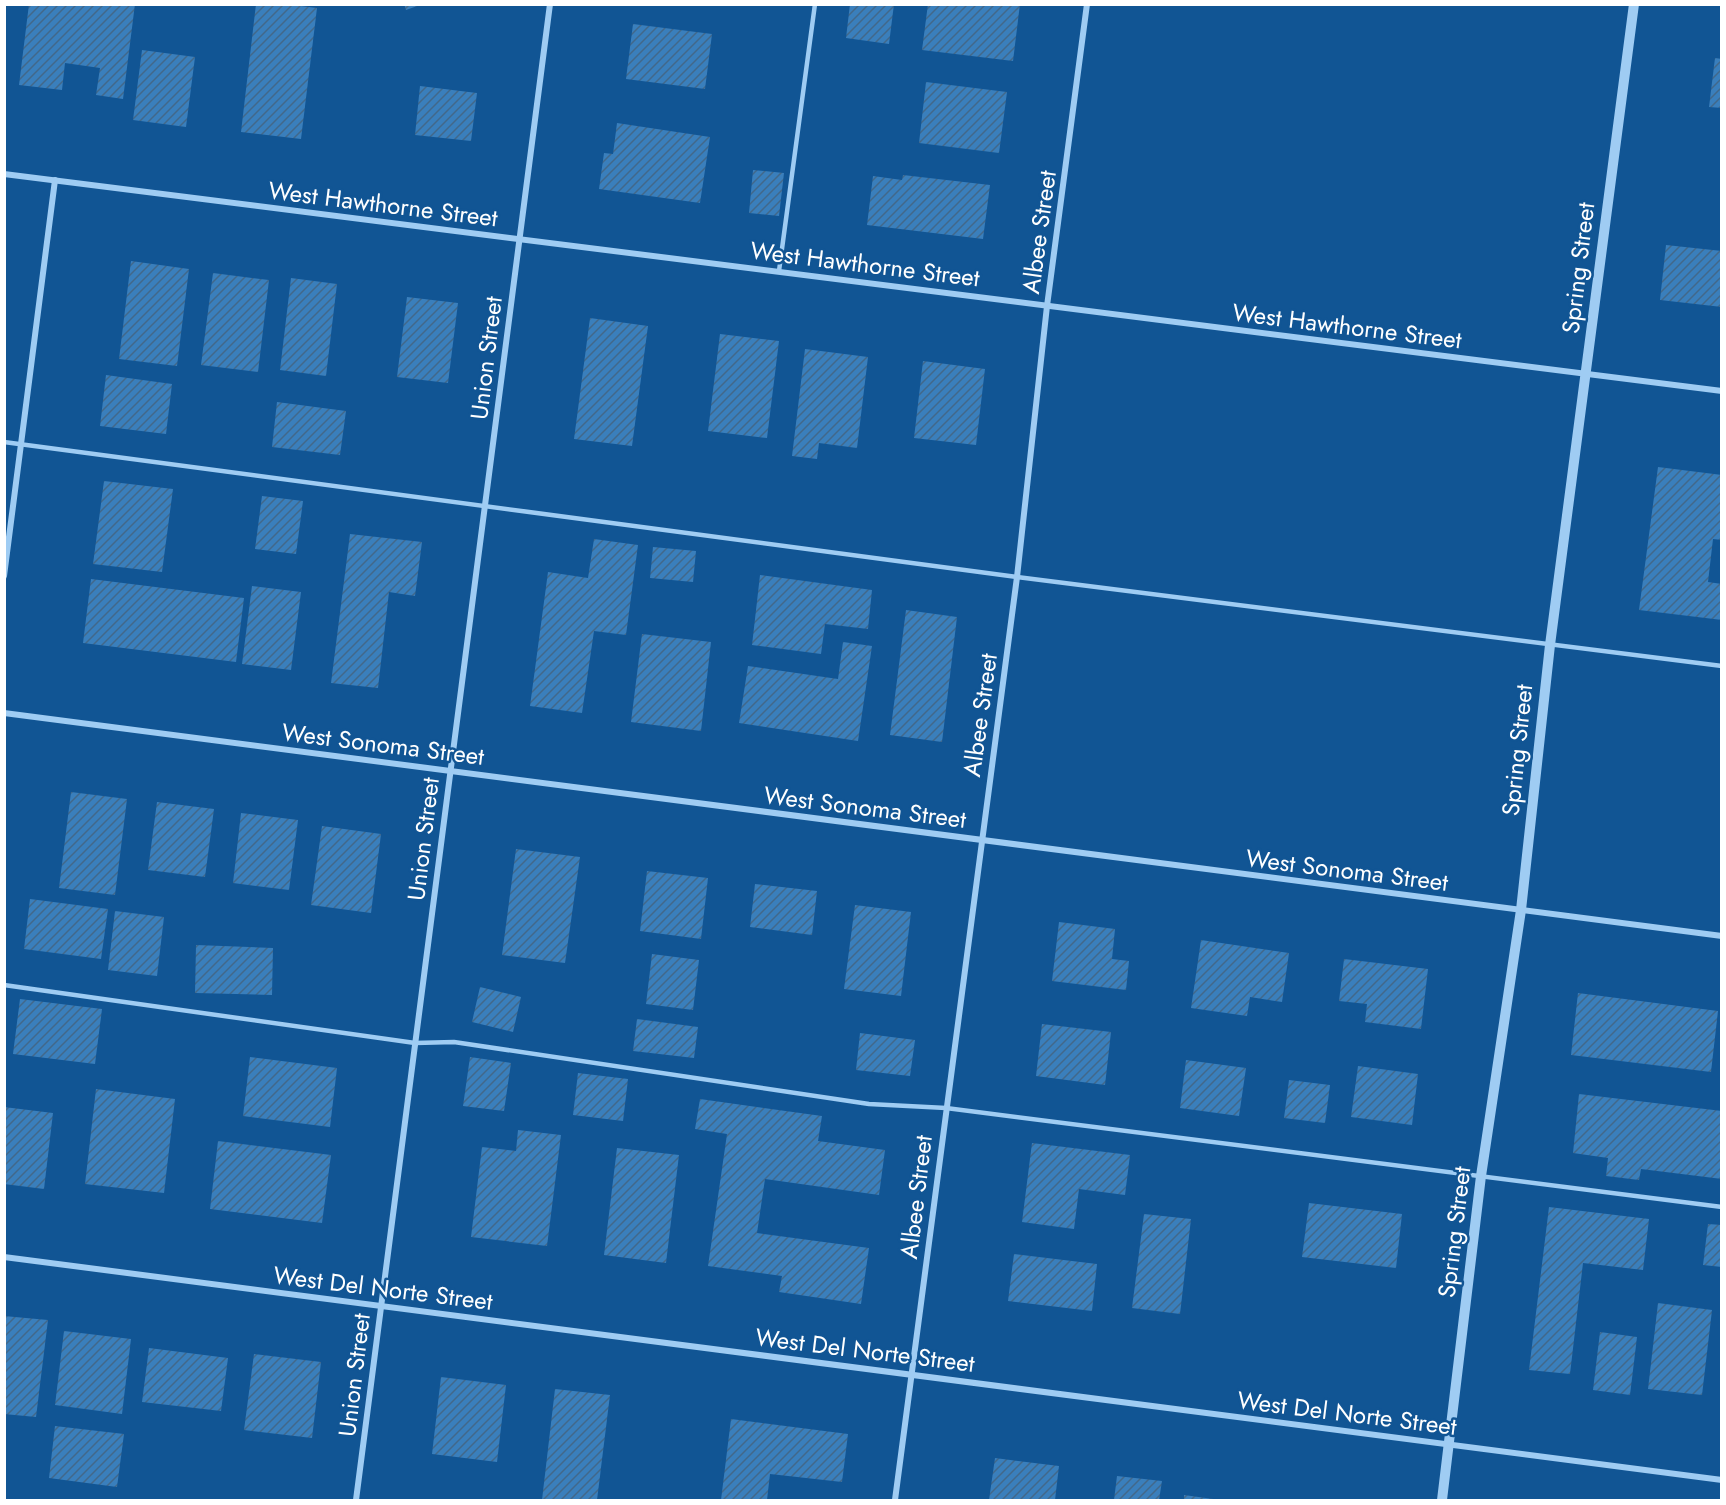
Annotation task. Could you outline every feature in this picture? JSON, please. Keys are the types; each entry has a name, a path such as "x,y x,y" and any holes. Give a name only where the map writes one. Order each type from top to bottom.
{"street":[{"name":"Union Street","path":"356,1500 550,4"},
{"name":"Albee Street","path":"895,1500 1017,577 1047,306 1087,4"},
{"name":"Spring Street","path":"1442,1500 1482,1176 1521,910 1550,645 1634,4"},
{"name":"West Hawthorne Street","path":"4,174 1722,391"},
{"path":"4,576 55,180"},
{"name":"West Sonoma Street","path":"4,713 1722,936"},
{"name":"West Del Norte Street","path":"4,1257 1722,1480"}],"lane":[{"path":"779,271 815,4"},
{"path":"4,442 1017,577 1722,666"},
{"path":"4,985 415,1043 454,1042 869,1104 946,1108 1722,1207"}],"building":[{"path":"29,4 135,4 123,99 96,95 100,68 65,63 62,90 19,85"},
{"path":"256,4 284,4 317,8 301,139 241,132"},
{"path":"404,4 420,4 420,5 406,10"},
{"path":"850,4 894,4 889,44 846,38"},
{"path":"928,4 1020,4 1013,61 922,50"},
{"path":"633,24 712,34 705,89 626,79"},
{"path":"142,50 195,57 186,127 133,120"},
{"path":"1715,58 1722,59 1722,108 1709,107"},
{"path":"926,82 1007,92 999,153 919,143"},
{"path":"420,86 477,93 471,141 415,135"},
{"path":"617,123 710,137 700,203 599,189 604,153 613,154"},
{"path":"753,170 784,173 779,216 749,213"},
{"path":"903,175 990,185 983,239 867,225 873,176 902,180"},
{"path":"1666,245 1722,251 1722,307 1660,300"},
{"path":"131,261 189,269 177,366 119,359"},
{"path":"213,273 269,280 258,372 201,365"},
{"path":"291,278 337,284 326,376 280,370"},
{"path":"407,297 458,303 448,383 397,377"},
{"path":"590,318 648,326 632,446 574,439"},
{"path":"720,334 779,341 767,438 708,431"},
{"path":"805,349 868,357 857,448 819,443 817,459 792,456"},
{"path":"923,361 985,369 976,445 914,438"},
{"path":"106,375 172,384 166,434 100,426"},
{"path":"277,402 346,411 340,455 272,447"},
{"path":"1658,467 1722,475 1722,540 1713,539 1708,582 1722,584 1722,620 1639,610"},
{"path":"104,481 173,489 162,572 93,564"},
{"path":"262,496 303,501 296,554 255,549"},
{"path":"350,534 422,542 415,596 389,592 378,688 331,683"},
{"path":"594,539 638,545 626,635 594,631 582,713 530,706 548,572 588,578"},
{"path":"653,547 696,551 693,582 650,578"},
{"path":"760,575 872,590 868,629 825,624 821,654 752,645"},
{"path":"91,579 244,598 236,662 83,643"},
{"path":"252,586 301,592 291,670 242,664"},
{"path":"906,610 957,617 942,742 890,735"},
{"path":"642,634 711,642 701,731 631,722"},
{"path":"843,642 872,646 858,741 739,723 748,666 838,679"},
{"path":"71,792 127,799 115,895 59,888"},
{"path":"157,802 214,809 205,877 148,870"},
{"path":"241,813 298,820 289,890 233,883"},
{"path":"322,826 381,834 371,913 311,905"},
{"path":"516,849 580,857 565,963 502,955"},
{"path":"647,871 708,878 701,939 640,931"},
{"path":"755,884 817,891 812,935 750,927"},
{"path":"30,899 108,909 101,959 24,949"},
{"path":"855,905 911,912 901,996 844,989"},
{"path":"115,911 164,917 157,976 108,970"},
{"path":"1059,922 1115,929 1112,959 1129,961 1126,990 1052,981"},
{"path":"1201,940 1289,953 1282,1002 1250,997 1247,1016 1191,1008"},
{"path":"196,945 273,948 272,995 195,993"},
{"path":"652,954 699,960 693,1010 646,1004"},
{"path":"1344,959 1428,969 1421,1029 1365,1022 1367,1004 1339,1001"},
{"path":"480,987 521,997 513,1032 472,1022"},
{"path":"1578,993 1718,1011 1711,1072 1571,1055"},
{"path":"20,999 102,1009 95,1064 13,1054"},
{"path":"637,1019 698,1027 694,1058 633,1051"},
{"path":"1042,1024 1111,1032 1105,1085 1036,1076"},
{"path":"860,1033 915,1040 910,1076 856,1070"},
{"path":"250,1057 337,1068 330,1127 243,1116"},
{"path":"470,1057 511,1063 504,1111 463,1106"},
{"path":"1186,1060 1246,1068 1239,1116 1180,1108"},
{"path":"1358,1066 1418,1074 1412,1125 1351,1117"},
{"path":"578,1073 628,1079 623,1121 573,1115"},
{"path":"1289,1080 1330,1085 1325,1123 1284,1118"},
{"path":"96,1089 175,1099 164,1193 85,1184"},
{"path":"1579,1094 1722,1111 1722,1179 1641,1169 1639,1180 1606,1176 1608,1158 1573,1153"},
{"path":"700,1099 822,1116 818,1141 885,1150 879,1195 765,1179 757,1233 869,1248 861,1304 779,1292 782,1276 708,1266 727,1134 695,1129"},
{"path":"4,1107 53,1113 44,1189 4,1184"},
{"path":"518,1130 561,1135 547,1246 471,1237 482,1147 516,1151"},
{"path":"218,1141 331,1155 322,1223 210,1209"},
{"path":"1032,1143 1130,1155 1125,1195 1079,1189 1074,1229 1022,1222"},
{"path":"617,1148 679,1155 666,1263 604,1255"},
{"path":"1309,1203 1402,1214 1396,1268 1302,1257"},
{"path":"1549,1207 1649,1219 1643,1270 1583,1263 1570,1374 1529,1370"},
{"path":"1144,1214 1191,1219 1180,1314 1132,1308"},
{"path":"1708,1224 1722,1225 1722,1267 1703,1265"},
{"path":"1014,1254 1097,1264 1092,1311 1008,1301"},
{"path":"1658,1303 1712,1310 1702,1395 1648,1389"},
{"path":"4,1316 48,1320 36,1417 4,1414"},
{"path":"64,1331 131,1339 122,1414 55,1405"},
{"path":"1600,1332 1637,1337 1630,1395 1593,1390"},
{"path":"149,1348 228,1358 221,1411 142,1402"},
{"path":"254,1354 321,1362 312,1438 244,1430"},
{"path":"441,1377 506,1385 497,1462 432,1454"},
{"path":"555,1389 610,1395 597,1500 542,1500"},
{"path":"731,1419 848,1434 842,1482 770,1474 767,1500 721,1500"},
{"path":"55,1426 124,1434 117,1487 49,1478"},
{"path":"995,1458 1059,1466 1055,1500 989,1500"},
{"path":"1117,1476 1162,1481 1159,1500 1114,1500"},
{"path":"1184,1495 1213,1499 1213,1500 1184,1500"}]}
